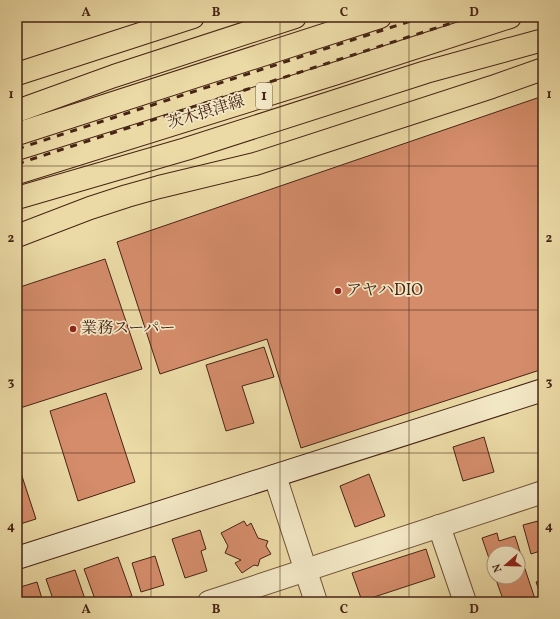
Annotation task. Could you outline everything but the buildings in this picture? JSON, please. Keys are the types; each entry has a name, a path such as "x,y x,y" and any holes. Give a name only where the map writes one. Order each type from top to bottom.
{"main road":[{"path":"17,74 193,17"},
{"path":"17,111 295,17"},
{"path":"17,134 380,17"},
{"name":"茨木摂津線","path":"17,173 510,17"},
{"path":"17,198 186,149 426,72 543,40"},
{"path":"17,236 90,208 127,196 262,162 485,90 543,69"}],"street":[{"path":"17,558 543,390"},
{"path":"275,476 316,602"},
{"path":"208,602 543,492"},
{"path":"439,526 465,602"}],"railway":[{"path":"17,149 423,17"},
{"path":"17,164 470,17"}],"place":[{"name":"アヤハDIO","path":"338,291"},
{"name":"業務スーパー","path":"73,329"}]}
